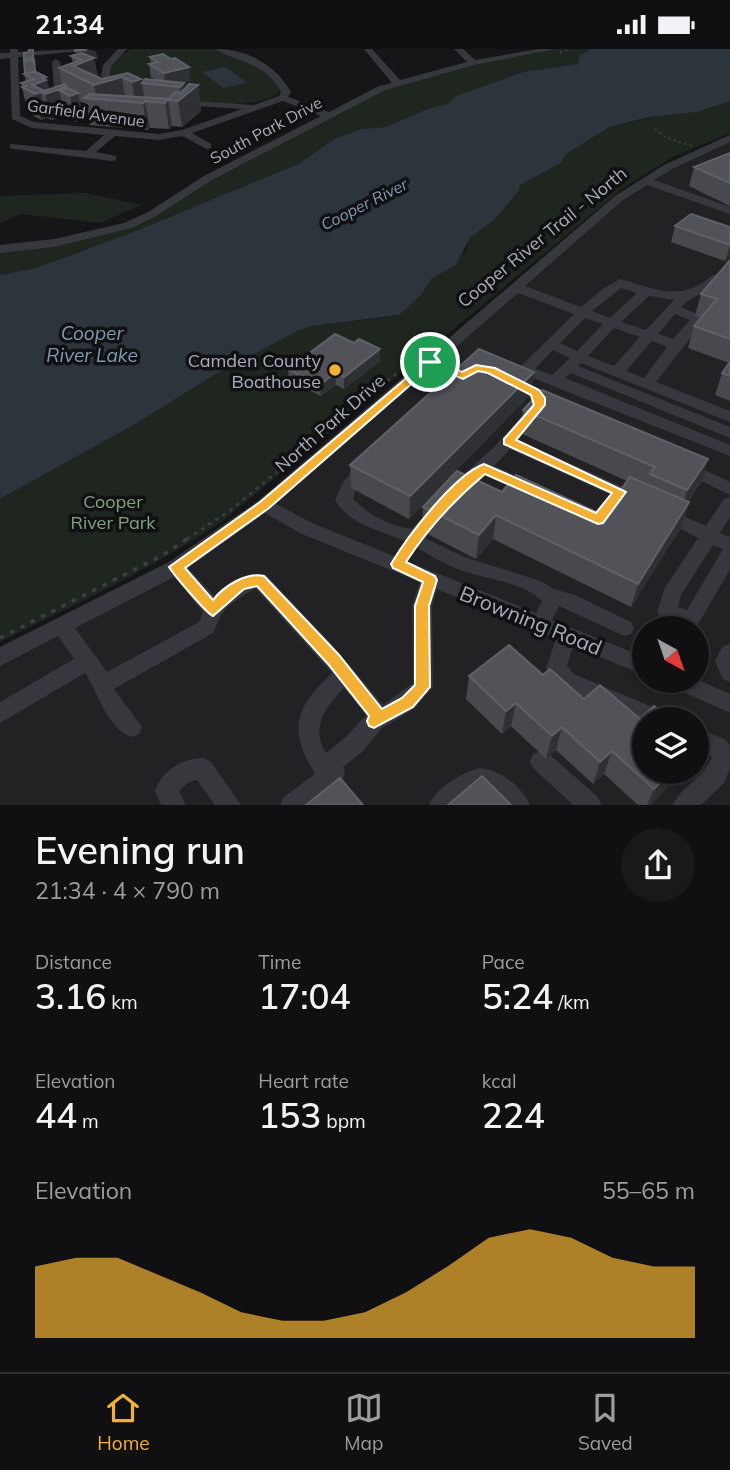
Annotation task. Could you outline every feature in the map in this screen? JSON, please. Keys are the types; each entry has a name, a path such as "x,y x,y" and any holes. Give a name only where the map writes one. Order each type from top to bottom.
{"street":[{"path":"0,57 14,52 80,49"},
{"path":"122,49 107,65 105,76 137,94"},
{"path":"219,49 233,51 277,76 286,92 283,98 328,115"},
{"path":"368,49 397,83"},
{"path":"458,49 473,63"},
{"name":"South Park Drive","path":"0,249 74,240 128,226 208,178 328,115 397,83 473,63 552,49"},
{"name":"Garfield Avenue","path":"14,52 19,97 14,112 17,120 26,124 159,138 184,133 283,98"},
{"path":"56,62 59,89 54,94 88,112 109,114"},
{"path":"44,94 56,92"},
{"path":"167,100 259,107"},
{"path":"0,114 14,112"},
{"path":"77,130 97,113"},
{"path":"184,133 207,146"},
{"path":"88,154 111,134"},
{"name":"North Park Drive","path":"0,656 176,567 264,505 619,198 688,156 730,138"},
{"path":"14,146 112,157"},
{"path":"646,181 730,211"},
{"path":"723,273 705,289 685,295 659,296 620,283 525,370 730,451"},
{"path":"515,287 676,345"},
{"path":"556,380 646,292"},
{"path":"617,372 685,295"},
{"path":"647,384 699,318 673,309"},
{"path":"552,345 574,362 730,433"},
{"path":"430,362 457,382 476,368 497,373 535,392 539,403 565,414"},
{"path":"574,362 617,372 730,417"},
{"path":"398,564 415,538 457,491 484,468 508,442 539,403"},
{"path":"508,442 730,545"},
{"path":"383,452 352,480 345,493 344,500 362,515 415,538 457,562 517,580 550,596 568,600 624,628"},
{"path":"665,457 729,491 710,535 672,593 667,611 675,616"},
{"path":"484,468 543,494"},
{"path":"607,512 620,492"},
{"name":"Browning Road","path":"264,505 307,529 632,661"},
{"path":"694,616 727,566"},
{"path":"176,567 203,595 213,611"},
{"path":"104,684 206,627 222,598 240,584 259,580 299,620 345,674 378,715 371,728 323,768 310,750 306,731 311,708 345,674"},
{"path":"374,721 407,702 423,687 422,606 430,580"},
{"path":"541,624 552,599 550,596"},
{"path":"62,626 104,684 103,691 131,727"},
{"path":"567,635 556,668 567,680 632,708"},
{"path":"730,652 725,661 730,673"},
{"path":"0,713 86,661"},
{"path":"705,693 730,704"},
{"path":"709,743 718,747 724,756 716,775 709,782"},
{"path":"541,761 590,805"},
{"path":"292,805 334,773 330,763"},
{"path":"174,805 166,791 169,783 194,768 203,769 229,805"},
{"path":"441,805 472,778 484,778 500,786 518,805"},
{"path":"685,805 707,784"}],"path":[{"path":"655,129 663,136 692,146 683,151"},
{"path":"0,638 163,555 232,509 404,366"}],"shaded area":[{"path":"730,138 730,805 0,805 0,657 217,541 619,198 668,167"}],"green space":[{"path":"131,49 219,49 236,55 273,76 280,91 268,99 221,104 192,102 138,90 119,81 109,71 114,60"},
{"path":"552,49 590,49 578,57 578,64 523,72 456,96 448,104 427,109 386,127 361,129 336,138 298,164 136,231 36,268 0,275 0,249 128,226 208,178 382,88 449,69"},
{"name":"Cooper River Park","path":"730,101 730,133 673,157 622,189 223,521 141,570 0,642 0,499 137,423 214,375 298,331 312,326 397,316 432,278 465,253 470,238 494,220 519,191 520,185 561,163 566,154 603,130 648,117 697,112"},
{"path":"86,193 141,205 100,223 21,214 0,223 0,196"}],"water":[{"name":"Cooper River Lake","path":"590,49 730,49 730,101 697,112 648,117 608,128 566,154 561,163 520,185 519,191 494,220 470,238 456,265 432,278 421,295 399,315 312,326 298,331 214,375 137,423 0,499 0,275 36,268 136,231 298,164 336,138 361,129 386,127 427,109 448,104 456,96 523,72 578,64 579,56"},
{"path":"226,67 247,83 223,88 202,72"}],"building":[{"path":"29,49 33,49 33,58 24,59 24,53 29,52"},
{"path":"81,53 94,58 73,66 102,79 128,73 141,79 132,82 122,77 94,85 59,68 81,60 71,56"},
{"path":"163,54 189,67 164,73 149,64 158,62 150,57"},
{"path":"34,60 35,72 25,74 24,61"},
{"path":"34,71 46,77 42,78 46,80 32,85 44,91 65,84 66,87 45,94 35,94 22,87 26,86 21,83 34,79 24,74"},
{"path":"145,79 184,83 180,87 142,83"},
{"path":"189,84 198,85 178,101 168,100 175,92 181,93"},
{"path":"67,88 78,93 70,96 59,90"},
{"path":"90,94 168,99 165,103 143,103 84,98"},
{"path":"730,153 730,183 694,167"},
{"path":"691,214 730,227 730,245 675,226"},
{"path":"730,260 730,339 694,326 717,299 701,294"},
{"path":"335,334 354,343 359,339 380,349 344,377 335,373 320,385 288,369"},
{"path":"479,349 534,372 410,496 350,465"},
{"path":"730,362 730,376 722,373"},
{"path":"542,390 708,459 687,490 650,474 655,467 523,410"},
{"path":"457,471 502,492 516,475 603,515 630,477 689,502 638,584 496,515 479,535 423,507"},
{"path":"509,645 543,675 550,669 584,699 600,685 632,712 632,769 612,751 600,762 562,727 552,736 516,703 506,711 469,676"},
{"path":"482,776 511,805 448,805"},
{"path":"340,778 363,805 306,805"}],"place":[{"name":"Camden County Boathouse","path":"335,370"}],"route":[{"path":"430,362 463,376 476,368 491,370 535,392 540,398 539,405 508,442 620,492 607,512 598,520 484,468 457,491 419,532 398,564 430,580 422,606 423,687 407,702 374,721 378,715 333,659 259,580 240,584 222,598 213,611 203,595 176,567 217,541 264,505 430,362"}],"water label":[{"name":"Cooper River","path":"364,204"}]}
